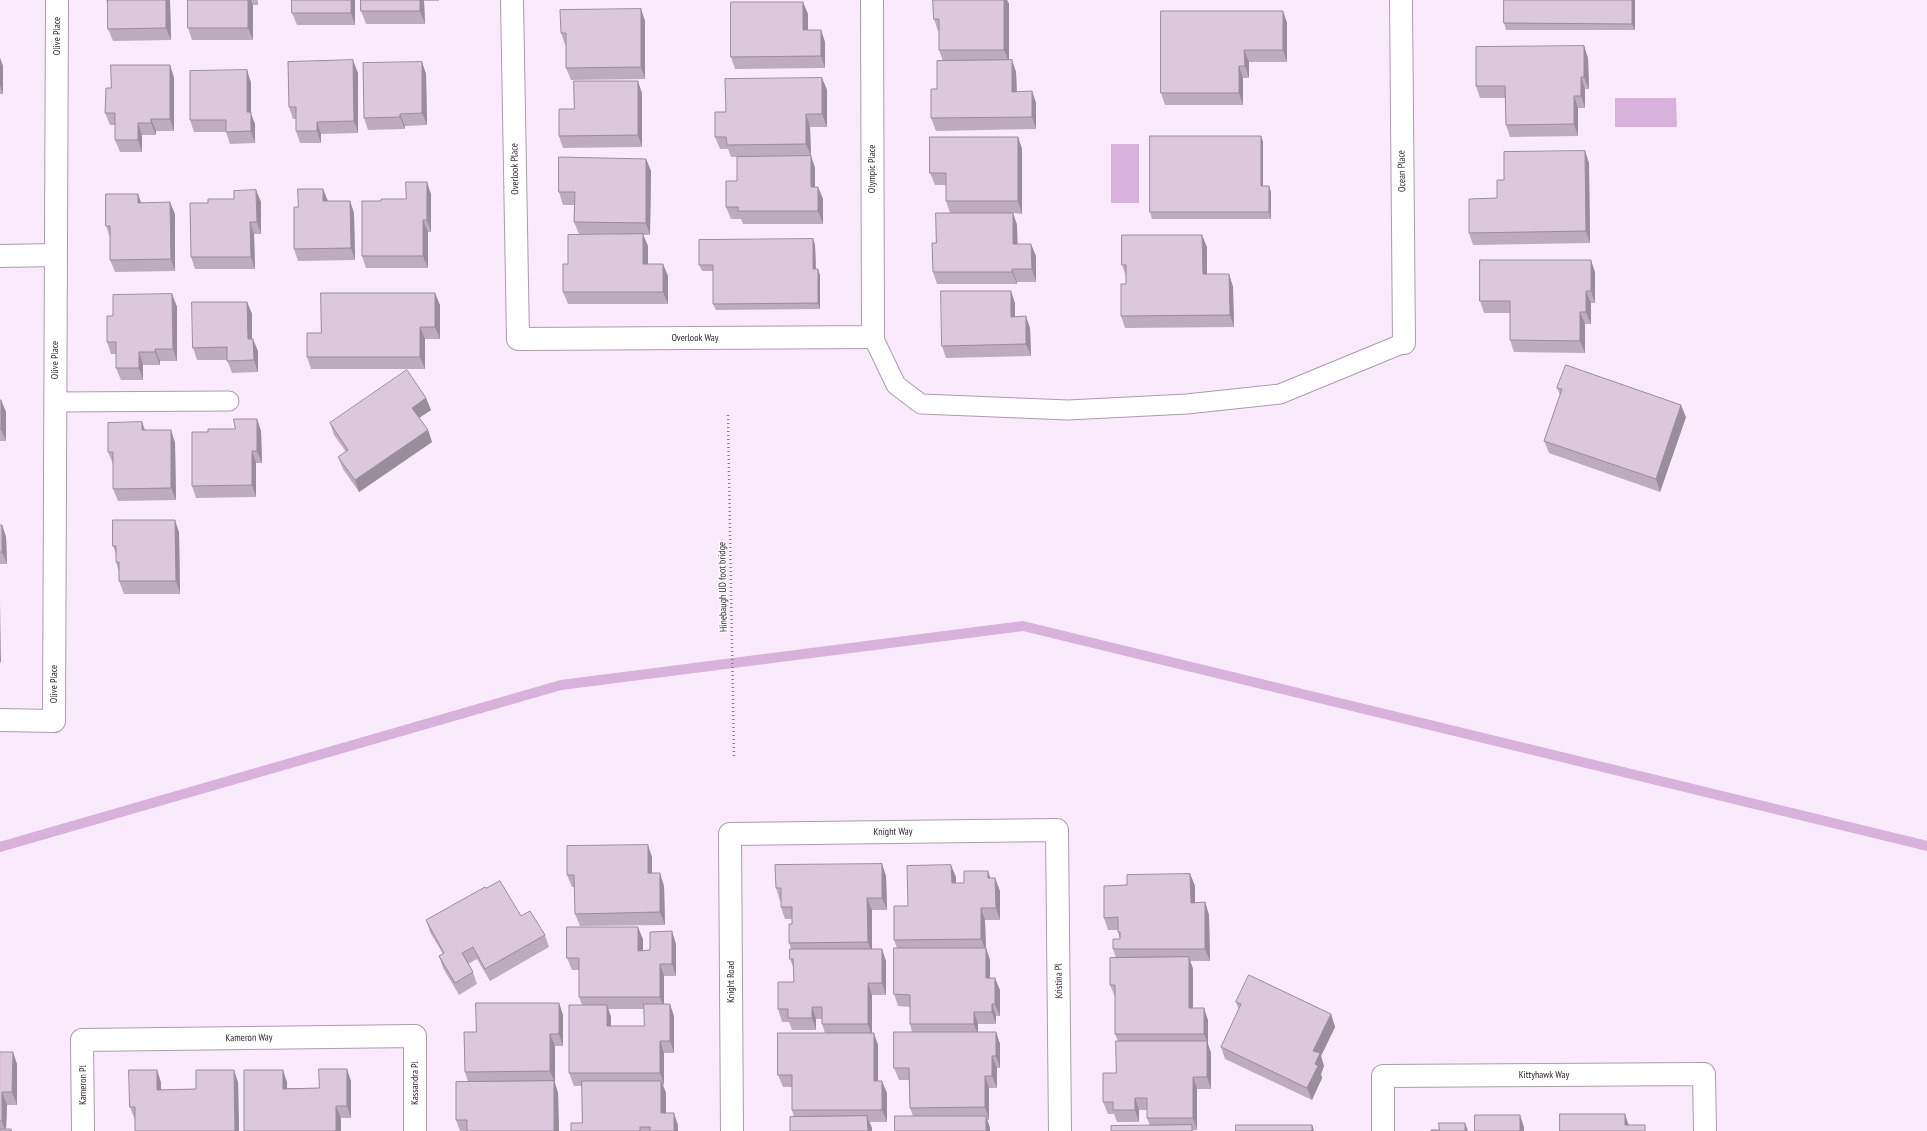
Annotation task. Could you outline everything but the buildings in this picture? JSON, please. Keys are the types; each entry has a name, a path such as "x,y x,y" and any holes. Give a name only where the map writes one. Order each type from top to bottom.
{"street":[{"name":"Olive Place","path":"0,720 54,721 57,0"},
{"name":"Overlook Place","path":"512,0 518,339"},
{"name":"Olympic Place","path":"872,0 873,337"},
{"name":"Ocean Place","path":"1401,0 1404,343"},
{"path":"0,256 56,255"},
{"name":"Overlook Way","path":"518,339 873,337"},
{"name":"Knight Way","path":"730,834 1057,830"},
{"name":"Kristina Pl","path":"1057,830 1060,1131"},
{"name":"Knight Road","path":"730,834 732,1131"},
{"name":"Kameron Way","path":"82,1040 415,1036"},
{"name":"Kassandra Pl","path":"415,1036 415,1131"},
{"name":"Kameron Pl","path":"82,1040 83,1131"},
{"name":"Kittyhawk Way","path":"1384,1131 1383,1076 1704,1074 1705,1131"}],"lane":[{"path":"873,337 896,385 921,404 1068,410 1187,404 1280,394 1404,343"},
{"path":"55,402 230,401"}],"path":[{"name":"Hinebaugh UD foot bridge","path":"728,415 734,758"}],"shaded area":[{"path":"1615,98 1676,98 1677,127 1615,127"},
{"path":"1111,144 1139,144 1139,203 1111,203"}],"waterway":[{"path":"0,847 561,685 1023,626 1927,846"}]}
